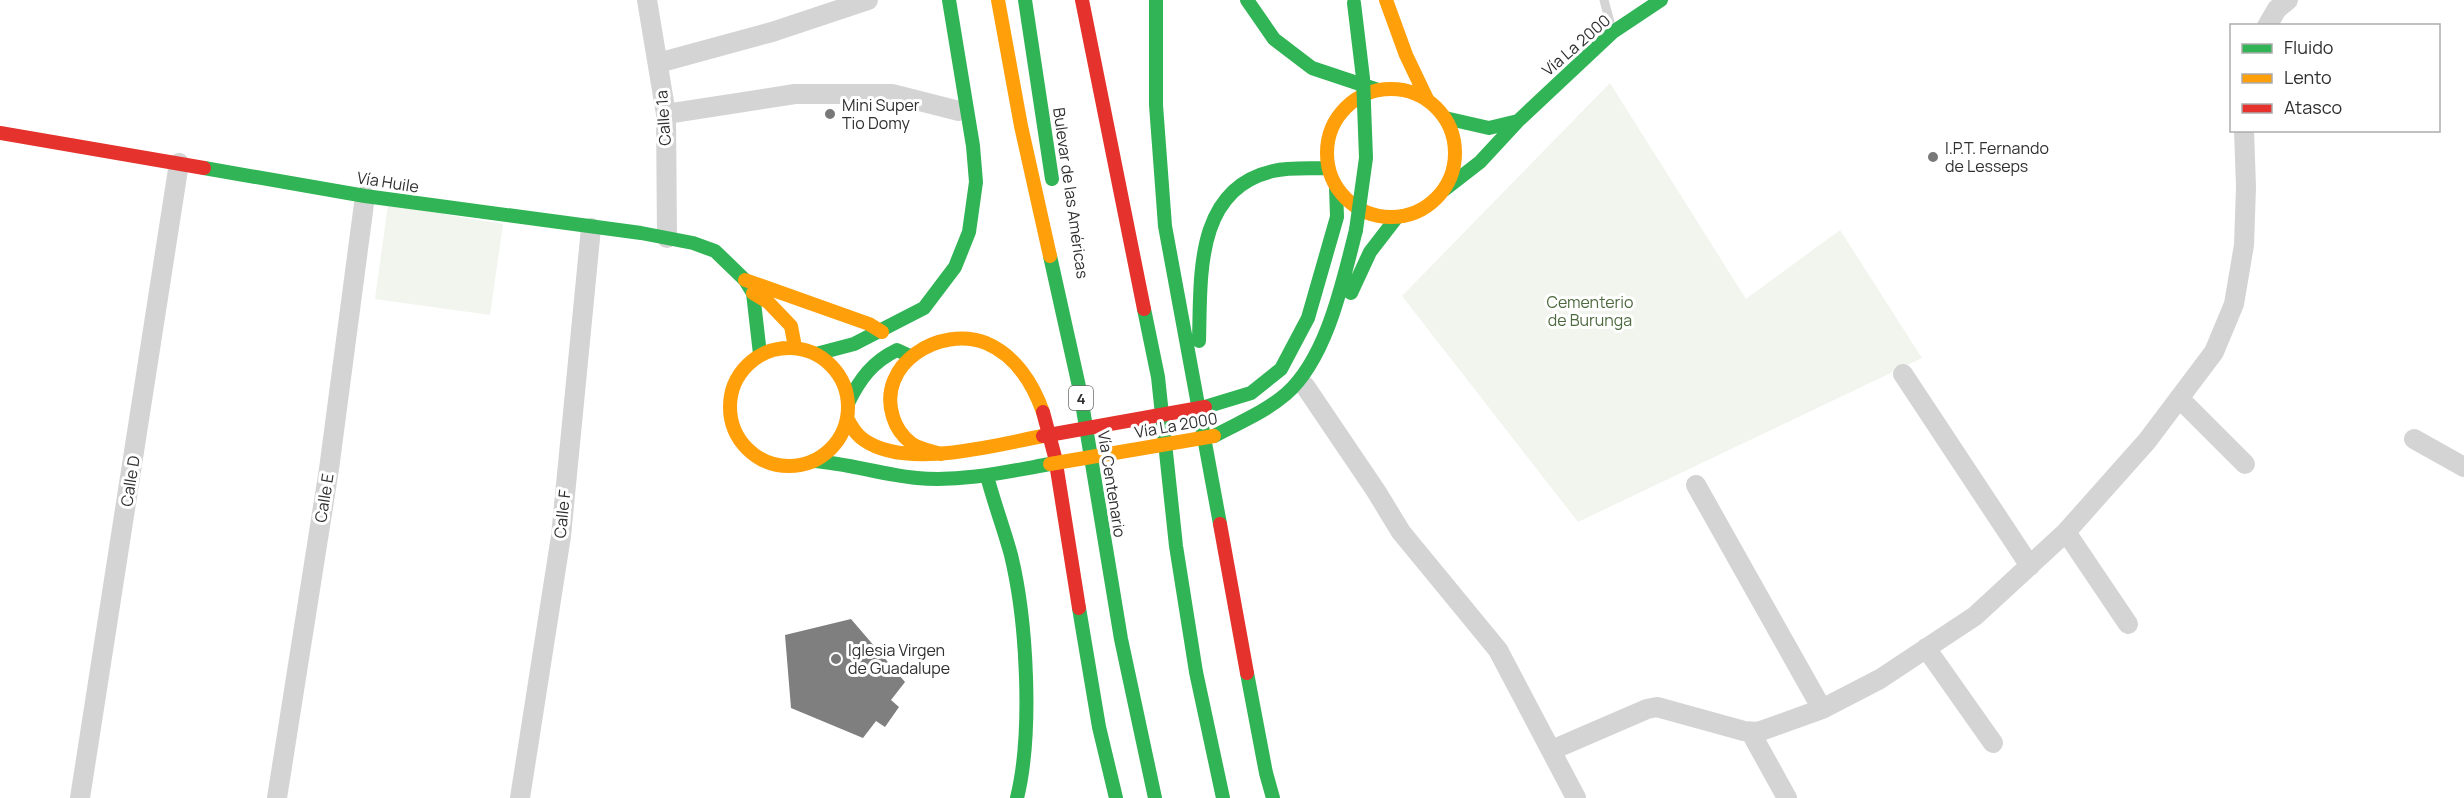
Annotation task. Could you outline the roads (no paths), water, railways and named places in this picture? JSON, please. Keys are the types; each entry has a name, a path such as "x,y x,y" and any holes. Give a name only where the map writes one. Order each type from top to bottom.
{"main road":[{"path":"816,354 854,344 882,332 924,308 955,267 969,232 976,182 973,146 949,0"},
{"name":"Vía Centenario","path":"998,0 1021,126 1080,391 1121,639 1155,798"},
{"name":"Bulevar de las Américas","path":"1025,0 1054,195"},
{"path":"1082,0 1158,377 1178,557 1196,672 1224,798"},
{"path":"1156,0 1156,105 1165,226 1266,773 1273,798"},
{"path":"1247,0 1274,39 1312,68 1378,90"},
{"path":"1386,0 1406,55 1427,99 1445,118 1454,142 1453,169 1442,192 1422,209 1397,217 1373,215 1352,205 1336,187 1328,168 1327,147 1337,118 1359,97 1378,90 1404,89 1427,99"},
{"name":"Vía La 2000","path":"1442,192 1480,162 1518,121 1613,32 1661,0"},
{"path":"1214,436 1287,393 1317,354 1344,277 1356,231 1366,158 1363,78 1353,2"},
{"name":"Vía La 2000","path":"1445,118 1480,128 1497,129 1518,121"},
{"name":"Vía Huile","path":"0,133 365,196 693,243 715,251 745,280 753,294 760,354"},
{"path":"1196,393 1202,257 1207,232 1221,205 1238,188 1254,177 1270,171 1328,168"},
{"name":"Vía La 2000","path":"847,418 863,440 880,449 941,454 1205,407 1251,393 1281,369 1308,318 1336,217 1336,187"},
{"name":"Vía La 2000","path":"813,461 837,462 899,476 944,479 987,476 1214,436 1253,426 1289,405 1305,386 1332,342 1364,261 1384,230 1397,217"},
{"name":"Bulevar de las Américas","path":"1061,241 1080,391"},
{"path":"745,280 869,324 882,332"},
{"name":"Vía Huile","path":"753,294 768,302 791,326 795,347"},
{"path":"941,454 911,444 894,424 889,401 894,374 910,356 931,344 948,337 975,339 1002,351 1020,371 1047,421 1079,595 1102,749 1116,798"},
{"path":"795,347 816,354 833,366 844,383 848,403 847,418 841,436 829,451 813,461 793,466 773,464 755,455 741,441 732,423 730,404 734,384 745,366 760,354 795,347"},
{"path":"848,403 862,375 882,356 897,350 910,356"},
{"path":"987,476 1011,554 1021,605 1025,671 1025,745 1017,798"}],"street":[{"name":"Calle 1a","path":"647,0 666,114 668,238"},
{"path":"658,63 772,33 868,0"},
{"path":"2268,24 2277,9 2288,0"},
{"path":"666,114 795,94 892,94 959,111"},
{"path":"1552,750 1647,709 1657,707 1751,733 1822,709 1880,679 1975,616 2066,532 2146,441 2214,352 2234,304 2244,245 2246,187 2244,132"},
{"name":"Calle D","path":"80,798 179,163"},
{"name":"Calle E","path":"277,798 329,469 365,196"},
{"name":"Calle F","path":"520,798 561,536 591,228"},
{"path":"1903,374 2030,566"},
{"path":"1305,386 1401,532 1498,650 1575,798"},
{"path":"2179,398 2245,464"},
{"path":"2414,439 2464,467"},
{"path":"1696,484 1822,709"},
{"path":"2066,532 2128,624"},
{"path":"1926,648 1993,743"},
{"path":"1751,733 1787,798"}],"lane":[{"path":"1604,0 1613,32"}],"place":[{"name":"Mini Super Tio Domy","path":"830,114"},
{"name":"I.P.T. Fernando de Lesseps","path":"1933,157"},
{"name":"Iglesia Virgen de Guadalupe","path":"836,659"}],"park label":[{"name":"Cementerio de Burunga","path":"1590,311"}]}
